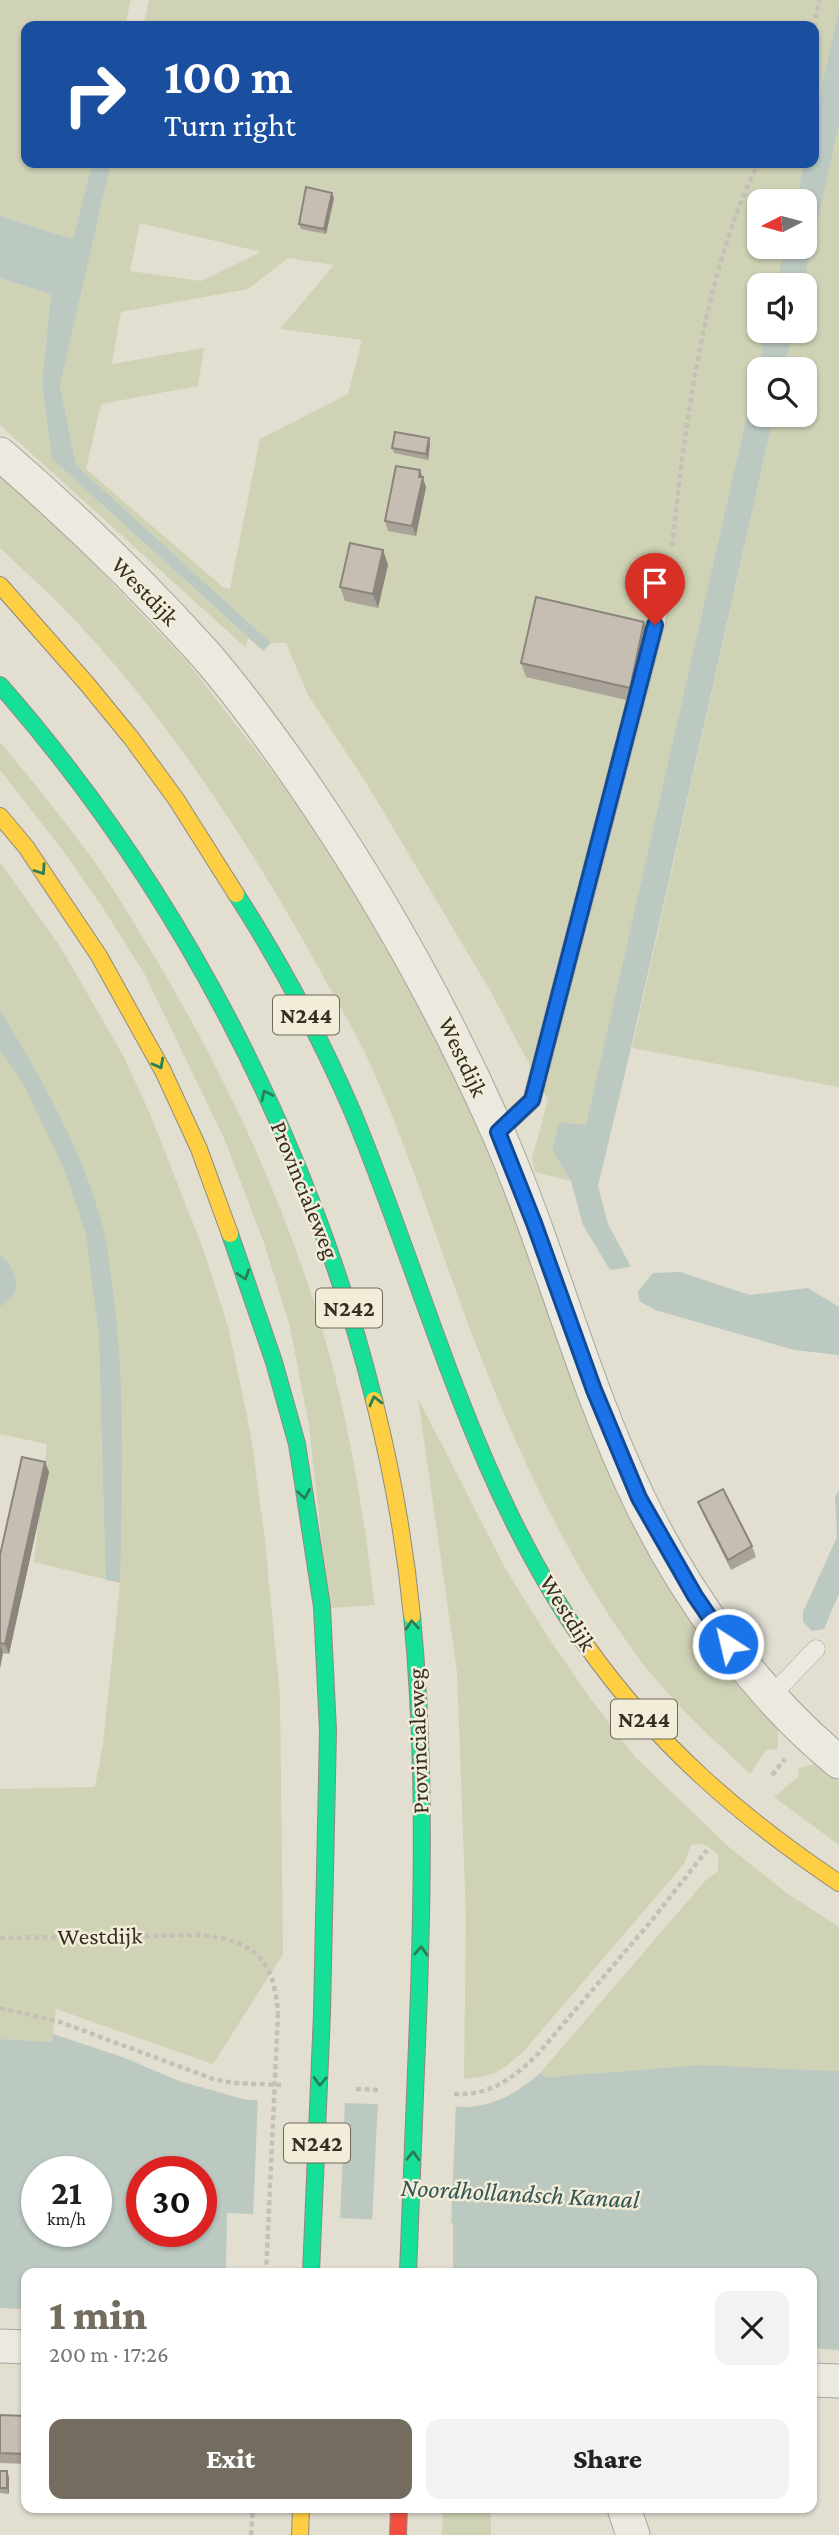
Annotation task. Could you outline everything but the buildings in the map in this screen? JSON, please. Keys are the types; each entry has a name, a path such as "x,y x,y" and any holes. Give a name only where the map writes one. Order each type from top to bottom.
{"main road":[{"name":"Westdijk","path":"0,585 98,696 144,753 199,835 289,981 333,1068 370,1154 449,1369 489,1467 506,1505 577,1633 666,1743 709,1784 776,1839 839,1883"},
{"name":"Provincialeweg","path":"0,685 25,713 99,810 163,905 209,985 267,1094 305,1184 368,1370 388,1456 410,1602 421,1760 422,1919 408,2268"},
{"name":"N242","path":"0,816 26,847 99,956 163,1071 199,1149 234,1244 274,1362 297,1444 322,1607 328,1731 322,2013 311,2268"},
{"path":"300,2535 301,2513"},
{"path":"398,2535 399,2513"}],"street":[{"name":"Westdijk","path":"0,454 63,509 205,654 257,720 384,906 447,1023 498,1132 594,1390 639,1498 695,1596 728,1644 770,1698 806,1735 839,1762"},
{"path":"0,2346 21,2347"},
{"path":"817,2380 839,2381"},
{"path":"626,2513 633,2535"}],"lane":[{"path":"498,1132 532,1100 669,572"},
{"path":"770,1698 816,1649"}],"path":[{"path":"815,21 819,0"},
{"path":"669,572 682,456 701,341 735,216 756,168"},
{"path":"536,2056 652,1920 707,1850"},
{"name":"Westdijk","path":"0,1938 201,1935 239,1942 264,1962 276,1988 278,2013 265,2268"},
{"path":"0,2008 60,2022"},
{"path":"251,2535 253,2513"}],"green space":[{"path":"0,0 131,0 126,21 21,21 21,168 91,168 73,239 0,216"},
{"path":"149,0 839,0 819,99 819,21 144,21"},
{"path":"839,125 839,1087 632,1048 771,427 817,427 817,357 787,357 790,343 817,343 817,273 806,273 809,259 817,259 817,223"},
{"path":"110,168 803,168 799,189 747,189 747,259 782,259 779,273 747,273 747,343 763,343 760,357 747,357 747,415 586,1126 559,1122 552,1150 571,1181 535,1172 532,1158 548,1100 491,992 365,781 308,695 286,643 271,643 76,465 60,385","holes":["140,223 261,252 201,281 130,271","288,258 334,265 280,329 362,340 348,394 260,439 230,589 223,587 86,469 101,404 198,386 204,348 112,364 121,312 248,289"]},
{"path":"0,278 51,294 42,385 52,459 248,638 246,648 0,425"},
{"path":"0,474 32,499 189,664 308,818 383,931 429,1015 506,1188 584,1402 778,1727 778,1749 766,1750 750,1774 661,1686 610,1617 565,1542 508,1423 475,1342 410,1161 382,1090 354,1032 263,873 172,737 139,694 61,605 0,548"},
{"path":"0,742 77,839 121,901 208,1052 259,1157 301,1265 335,1376 358,1490 375,1605 329,1608 309,1426 290,1327 264,1243 224,1138 144,973 64,852 0,770"},
{"path":"0,862 61,948 124,1057 150,1114 204,1251 229,1330 250,1431 264,1531 280,1696 283,1954 213,2064 56,2009 52,2042 0,2039 0,1789 95,1787 103,1744 120,1583 34,1562 47,1444 0,1434"},
{"path":"418,1398 505,1568 590,1698 636,1758 729,1847 788,1894 839,1927 839,2071 702,2065 548,2077 540,2073 705,1881 718,1871 718,1854 703,1844 691,1845 684,1864 524,2051 497,2072 464,2079 466,1916 457,1672"},
{"path":"818,1763 839,1782 839,1845 774,1797 799,1776 798,1768"},
{"path":"443,2513 491,2513 491,2535 442,2535"}],"water":[{"path":"839,10 839,125 817,223 817,189 799,189 803,168 819,168 819,99"},
{"path":"91,168 110,168 60,385 76,465 271,643 263,651 52,459 42,385 51,294 0,278 0,216 73,239"},
{"path":"782,259 809,259 806,273 779,273"},
{"path":"763,343 790,343 787,357 760,357"},
{"path":"747,415 747,427 771,427 598,1186 608,1224 631,1267 610,1270 583,1225 571,1181 552,1150 559,1122 586,1125"},
{"path":"0,1010 46,1089 73,1145 96,1202 105,1237 116,1321 121,1395 120,1582 106,1580 99,1335 86,1234 65,1171 23,1083 0,1050"},
{"path":"0,1255 11,1267 16,1282 13,1296 0,1306"},
{"path":"680,1272 750,1295 808,1288 839,1307 839,1355 794,1350 655,1310 639,1301 638,1291 653,1273"},
{"path":"839,1490 839,1593 824,1629 812,1631 803,1622 803,1612 837,1537 835,1497"},
{"name":"Noordhollandsch Kanaal","path":"53,2034 125,2058 179,2081 247,2100 469,2107 508,2096 540,2073 548,2077 702,2065 839,2071 839,2350 817,2348 817,2268 453,2268 453,2223 227,2213 226,2268 21,2268 21,2309 0,2308 0,2039 52,2042"}],"pier":[{"path":"258,2096 345,2100 340,2221 253,2217"},
{"path":"378,2101 456,2103 450,2253 450,2226 372,2223"}],"traffic: fast":[{"path":"0,685 65,763 124,846 179,932 229,1021 274,1113 313,1207 347,1303 374,1400"},
{"path":"236,894 269,947 327,1056 380,1180 482,1453 512,1519 547,1584 586,1645"},
{"path":"230,1234 274,1362 297,1444 322,1607 328,1731 322,2013"},
{"path":"412,1616 422,1817 418,2019"},
{"path":"311,2268 322,2013"},
{"path":"408,2268 418,2019"}],"traffic: slow":[{"path":"0,585 132,739 176,799 236,894"},
{"path":"0,816 26,847 99,956 163,1071 199,1149 230,1234"},
{"path":"374,1400 397,1507 412,1616"},
{"path":"586,1645 641,1715 701,1776 767,1831 839,1883"},
{"path":"300,2535 301,2513"}],"traffic: jam":[{"path":"398,2535 399,2513"}],"route":[{"path":"655,625 532,1100 498,1132 594,1390 639,1498 660,1539 728,1644"}]}
